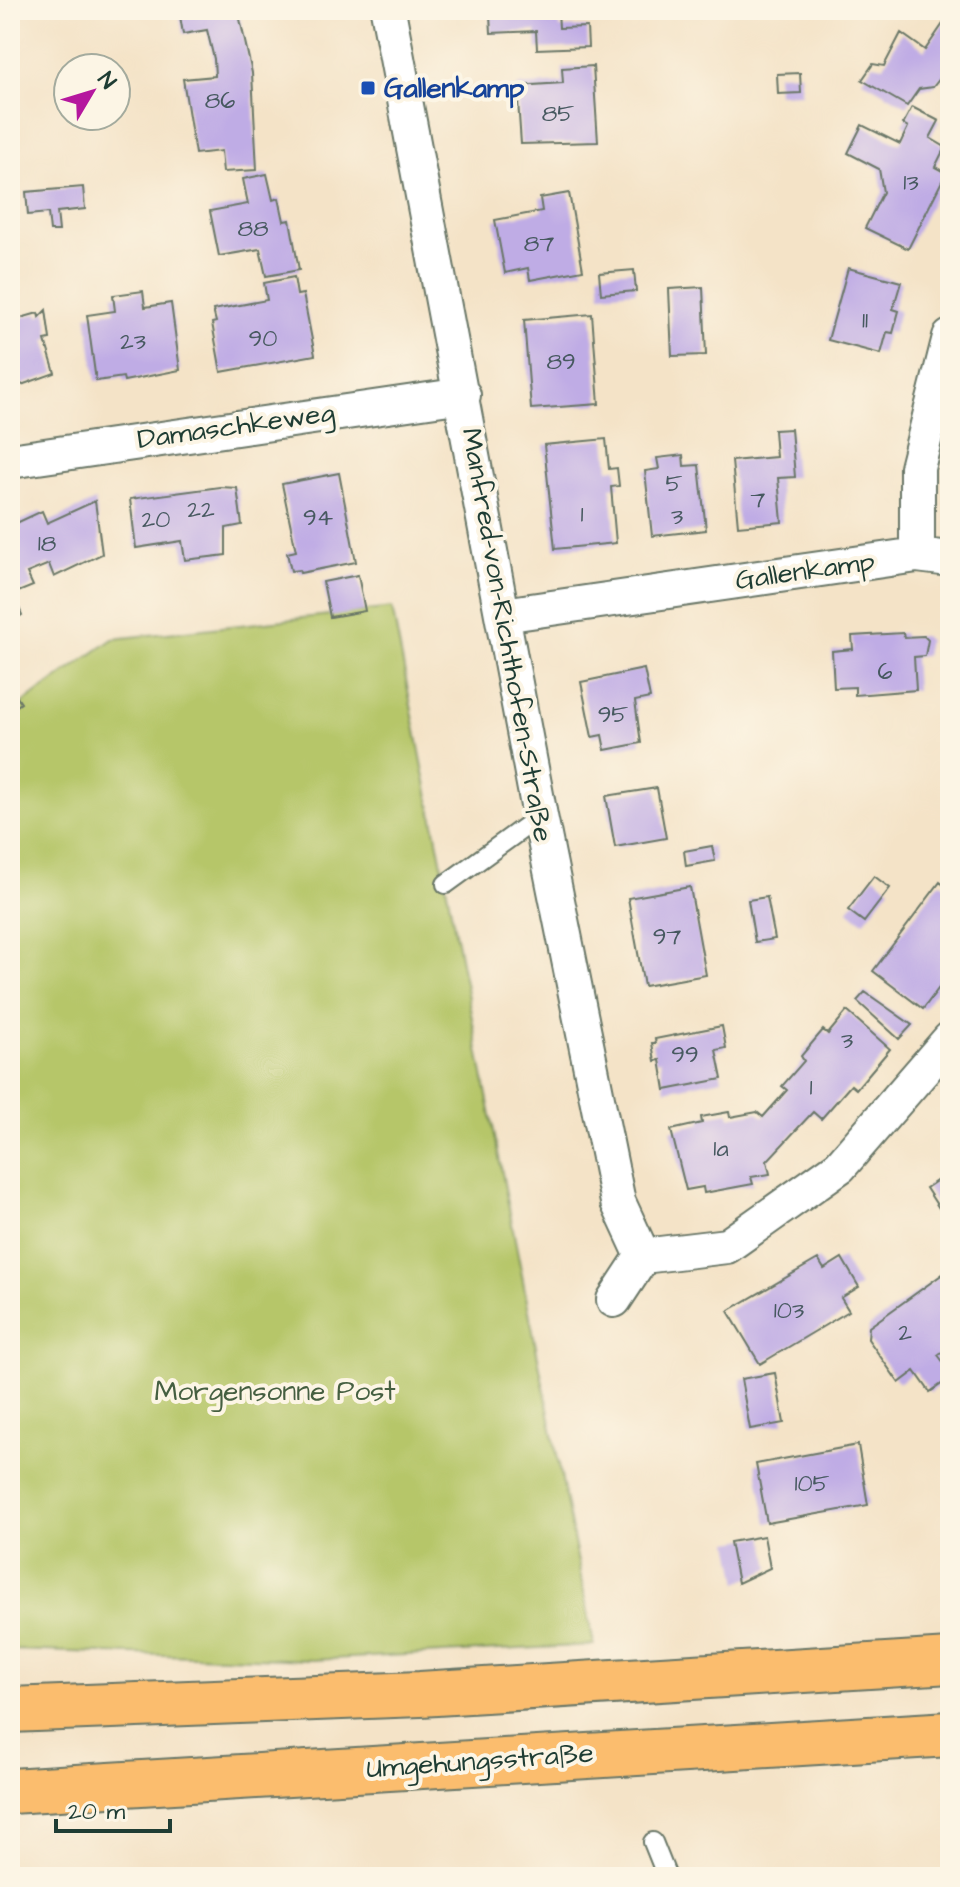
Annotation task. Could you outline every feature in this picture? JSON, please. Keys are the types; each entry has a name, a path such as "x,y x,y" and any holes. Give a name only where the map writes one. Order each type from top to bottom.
{"highway":[{"path":"10,1710 420,1694 950,1661"},
{"name":"Umgehungsstraße","path":"10,1791 950,1734"}],"street":[{"name":"Manfred-von-Richthofen-Straße","path":"388,10 540,816 618,1202 643,1256"},
{"name":"Gallenkamp","path":"503,615 934,557 917,468 950,337"},
{"name":"Damaschkeweg","path":"10,461 463,395"},
{"path":"614,1300 643,1256 727,1246 840,1166 950,1039"}],"lane":[{"path":"446,884 540,816"},
{"path":"653,1842 667,1877"}],"green space":[{"name":"Morgensonne Post","path":"392,608 594,1645 313,1660 10,1650 10,712 113,639"}],"building":[{"path":"179,10 238,10 252,73 257,170 223,172 221,151 195,154 183,79 215,76 214,59 207,30 183,34"},
{"path":"485,10 558,10 559,28 587,27 588,47 537,49 536,31 491,33 490,15 485,16"},
{"path":"947,18 950,83 941,77 933,87 919,89 907,106 862,80 873,64 884,66 901,33 925,50"},
{"path":"593,66 598,142 521,144 517,86 563,83 562,68"},
{"path":"800,73 801,93 778,94 777,74"},
{"path":"912,107 939,121 930,138 945,147 935,167 946,173 908,249 865,228 883,192 879,169 848,153 862,125 900,144 908,127 903,124"},
{"path":"267,174 273,200 279,198 284,221 290,220 299,270 266,276 260,249 219,256 210,211 248,204 243,179"},
{"path":"83,187 85,209 57,212 59,231 50,231 48,213 28,215 26,192"},
{"path":"569,193 583,270 530,280 528,268 505,273 495,220 542,211 540,198"},
{"path":"848,268 901,282 893,309 899,311 893,333 887,332 881,354 828,340"},
{"path":"634,270 636,291 601,294 599,273"},
{"path":"294,277 297,295 303,294 315,355 221,372 212,323 216,322 213,310 267,300 264,283"},
{"path":"703,287 706,355 672,356 669,289"},
{"path":"143,291 145,307 171,303 180,370 124,381 123,377 96,381 87,315 115,311 113,295"},
{"path":"46,310 50,339 45,340 55,373 10,389 10,321 38,313 39,317"},
{"path":"592,314 599,404 531,409 524,320"},
{"path":"791,429 795,477 778,478 782,522 738,526 732,461 776,457 774,430"},
{"path":"606,439 609,469 617,468 619,486 611,487 616,543 555,549 544,445"},
{"path":"683,455 684,466 699,465 706,530 652,536 645,471 659,469 657,458"},
{"path":"339,473 356,562 300,573 299,570 291,571 287,553 296,551 282,484"},
{"path":"220,487 237,488 242,525 226,528 226,555 185,560 182,541 136,548 130,499"},
{"path":"95,501 102,554 54,577 49,564 27,573 33,586 13,594 22,615 10,623 10,526 42,511 47,523"},
{"path":"358,575 365,611 330,617 323,582"},
{"path":"903,633 904,637 924,636 928,640 925,656 914,657 916,690 855,695 855,687 834,688 832,651 853,649 852,636"},
{"path":"644,669 650,698 635,701 641,743 605,750 602,735 592,737 581,682"},
{"path":"10,687 21,703 10,711"},
{"path":"657,788 666,838 615,847 606,796"},
{"path":"712,846 715,861 686,866 684,851"},
{"path":"874,876 890,888 864,922 848,910"},
{"path":"940,882 950,890 950,973 923,1009 873,971"},
{"path":"690,887 706,975 644,986 628,898"},
{"path":"767,897 775,939 755,942 748,900"},
{"path":"865,992 912,1025 899,1039 857,1001"},
{"path":"847,1011 890,1049 856,1089 851,1085 821,1119 813,1112 767,1161 770,1174 751,1177 753,1184 704,1193 703,1187 686,1190 671,1130 702,1123 701,1117 729,1112 730,1117 757,1112 763,1117 787,1090 782,1086 804,1061 801,1056 823,1030 828,1034"},
{"path":"722,1026 726,1048 716,1050 722,1079 665,1090 660,1060 655,1061 652,1043 656,1043 655,1039"},
{"path":"941,1178 950,1191 950,1225 926,1188"},
{"path":"842,1258 859,1287 841,1298 849,1311 760,1364 728,1311 818,1259 824,1269"},
{"path":"947,1271 950,1346 938,1355 950,1371 950,1378 930,1392 915,1371 899,1383 868,1339 869,1327"},
{"path":"775,1373 784,1423 750,1429 741,1379"},
{"path":"858,1445 868,1505 767,1523 756,1464"},
{"path":"764,1536 770,1568 738,1583 730,1542"}],"place":[{"name":"Gallenkamp","path":"368,88"}]}
